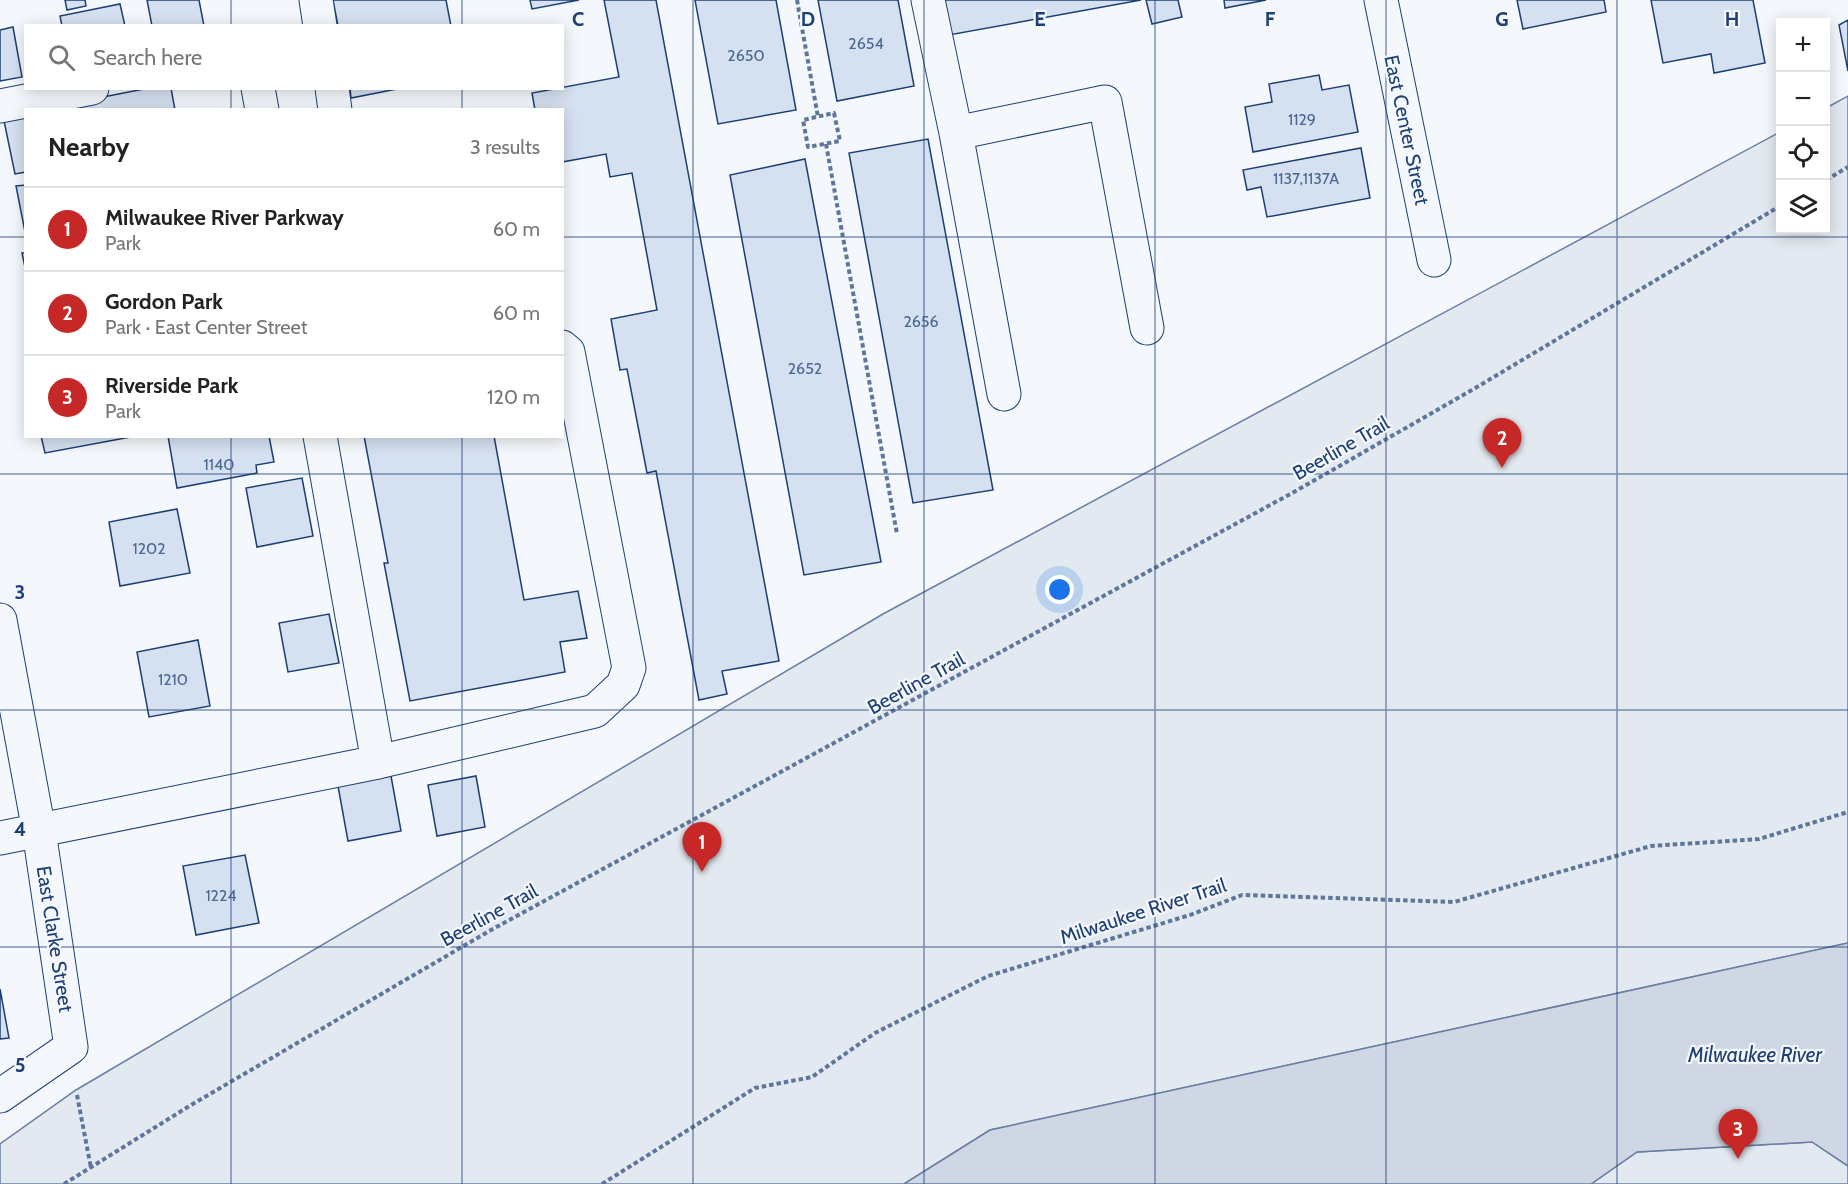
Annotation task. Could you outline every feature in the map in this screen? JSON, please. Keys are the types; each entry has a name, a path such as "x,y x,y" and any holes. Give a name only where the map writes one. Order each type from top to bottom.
{"street":[{"path":"316,0 320,24"},
{"path":"928,0 956,133 1004,394"},
{"name":"East Center Street","path":"1381,0 1434,260"},
{"path":"0,106 82,90"},
{"path":"258,90 262,108"},
{"path":"332,90 335,108"},
{"path":"956,133 1105,102 1147,328"},
{"path":"0,838 378,762 595,711 623,685 629,668 568,352 564,349"},
{"path":"320,438 378,762"},
{"name":"East Clarke Street","path":"0,620 39,831 71,1047 0,1096"}],"path":[{"path":"797,0 818,117"},
{"path":"834,113 840,141 808,147 803,120 818,117 834,113"},
{"path":"826,144 897,534"},
{"path":"1830,178 1848,167"},
{"name":"Beerline Trail","path":"64,1184 191,1105 491,930 928,694 1294,492 1472,390 1776,208"},
{"name":"Milwaukee River Trail","path":"602,1184 755,1088 812,1077 874,1033 988,976 1190,915 1242,895 1454,902 1651,846 1759,839 1848,812"},
{"path":"76,1090 91,1168"}],"shaded area":[{"path":"1848,96 1848,943 990,1130 904,1184 0,1184 0,1144 76,1090 883,614 1776,134 1776,234 1830,234 1830,106"},
{"path":"1812,1142 1848,1166 1848,1184 1591,1184 1637,1152"}],"water":[{"name":"Milwaukee River","path":"1848,943 1848,1166 1812,1142 1637,1152 1591,1184 904,1184 990,1130"}],"building":[{"path":"65,0 85,0 86,6 67,10"},
{"path":"147,0 199,0 204,24 152,24"},
{"path":"333,0 446,0 451,24 338,24"},
{"path":"530,0 579,0 532,9"},
{"path":"604,0 656,0 779,661 722,671 727,694 699,700 656,471 647,473 627,369 620,370 611,319 657,310 632,173 610,177 606,154 564,162 564,108 535,108 532,93 564,90 564,87 619,77"},
{"path":"695,0 776,0 796,110 718,124"},
{"path":"818,0 898,0 914,86 837,101"},
{"path":"943,0 1141,0 949,35"},
{"path":"1146,0 1178,0 1182,17 1152,24"},
{"path":"1224,0 1266,0 1225,8"},
{"path":"1517,0 1604,0 1606,12 1523,29"},
{"path":"1651,0 1753,0 1765,63 1714,73 1711,54 1663,63"},
{"path":"120,4 125,24 62,24 60,16"},
{"path":"1848,20 1848,71 1839,25"},
{"path":"13,27 22,77 0,81 0,30"},
{"path":"1319,75 1322,90 1349,85 1358,132 1253,152 1245,107 1272,102 1269,84"},
{"path":"139,90 171,90 175,108 47,108"},
{"path":"350,90 392,90 351,98"},
{"path":"24,112 24,172 15,174 3,116"},
{"path":"928,139 993,490 913,503 849,153"},
{"path":"1361,148 1370,198 1267,217 1261,187 1247,190 1243,170"},
{"path":"805,159 881,562 804,575 730,175"},
{"path":"24,185 24,227 16,186"},
{"path":"41,438 125,438 45,453"},
{"path":"168,438 269,438 274,462 256,465 257,473 177,488"},
{"path":"364,438 494,438 524,600 578,591 587,638 560,642 565,672 410,701 384,563 388,563"},
{"path":"302,478 313,536 257,547 246,488"},
{"path":"177,509 190,573 120,586 109,522"},
{"path":"329,614 339,663 288,672 279,623"},
{"path":"198,640 210,706 149,717 137,652"},
{"path":"391,776 401,831 348,841 338,786"},
{"path":"476,776 485,827 437,836 428,785"},
{"path":"245,855 259,923 196,935 183,866"},
{"path":"0,989 9,1038 0,1039"}],"place":[{"name":"Gordon Park","path":"1502,468"},
{"name":"Milwaukee River Parkway","path":"702,872"},
{"name":"Riverside Park","path":"1738,1159"}]}
